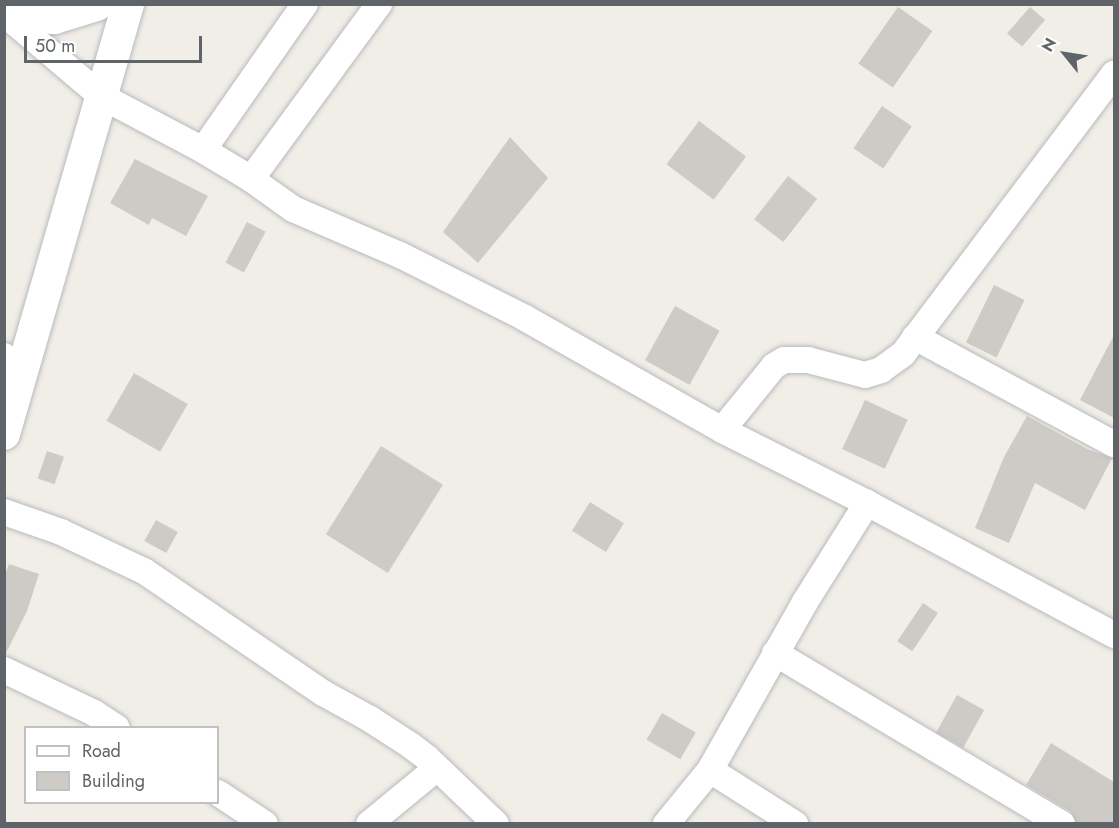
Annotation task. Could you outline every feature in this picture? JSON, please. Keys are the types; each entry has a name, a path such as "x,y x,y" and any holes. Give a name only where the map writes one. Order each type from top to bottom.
{"main road":[{"path":"6,15 54,17 96,4"}],"street":[{"path":"4,434 14,365 128,4"},
{"path":"203,150 305,4"},
{"path":"251,179 379,4"},
{"path":"6,15 100,96 203,150 251,179 293,209 400,255 525,318 722,430 867,503 1114,635"},
{"path":"722,430 774,366 784,360 808,360 866,375 881,370 903,354 1114,74"},
{"path":"915,337 1114,444"},
{"path":"666,824 710,770 775,653 867,503"},
{"path":"4,512 61,532 144,571 323,693 370,719 410,746 437,768 496,824"},
{"path":"775,653 1062,824"},
{"path":"4,670 94,713 114,726"},
{"path":"369,824 437,768"},
{"path":"710,770 795,824"},
{"path":"219,794 265,824"}],"building":[{"path":"898,7 932,31 893,88 858,64"},
{"path":"1030,7 1045,20 1022,47 1007,33"},
{"path":"882,106 912,126 883,168 853,148"},
{"path":"699,121 746,157 714,200 667,164"},
{"path":"510,137 548,178 478,263 443,232"},
{"path":"135,159 208,196 186,236 152,218 149,225 110,203"},
{"path":"788,176 817,199 783,242 754,219"},
{"path":"247,222 266,232 244,272 225,263"},
{"path":"994,285 1025,300 997,357 966,343"},
{"path":"675,306 720,331 690,385 645,360"},
{"path":"1114,335 1114,418 1080,400"},
{"path":"134,373 188,404 160,452 107,421"},
{"path":"865,400 908,420 885,469 842,449"},
{"path":"1027,416 1087,449 1112,458 1085,510 1035,483 1009,543 975,528 1004,457"},
{"path":"381,446 443,485 388,573 326,534"},
{"path":"47,451 64,457 55,484 38,478"},
{"path":"590,502 624,523 606,552 572,531"},
{"path":"156,520 178,532 166,553 144,541"},
{"path":"9,564 39,574 27,611 5,655 4,577"},
{"path":"923,603 938,613 912,651 897,641"},
{"path":"957,695 984,710 963,748 936,733"},
{"path":"662,713 696,732 680,759 646,740"},
{"path":"1051,743 1114,782 1114,824 1077,824 1070,811 1026,785"}]}
